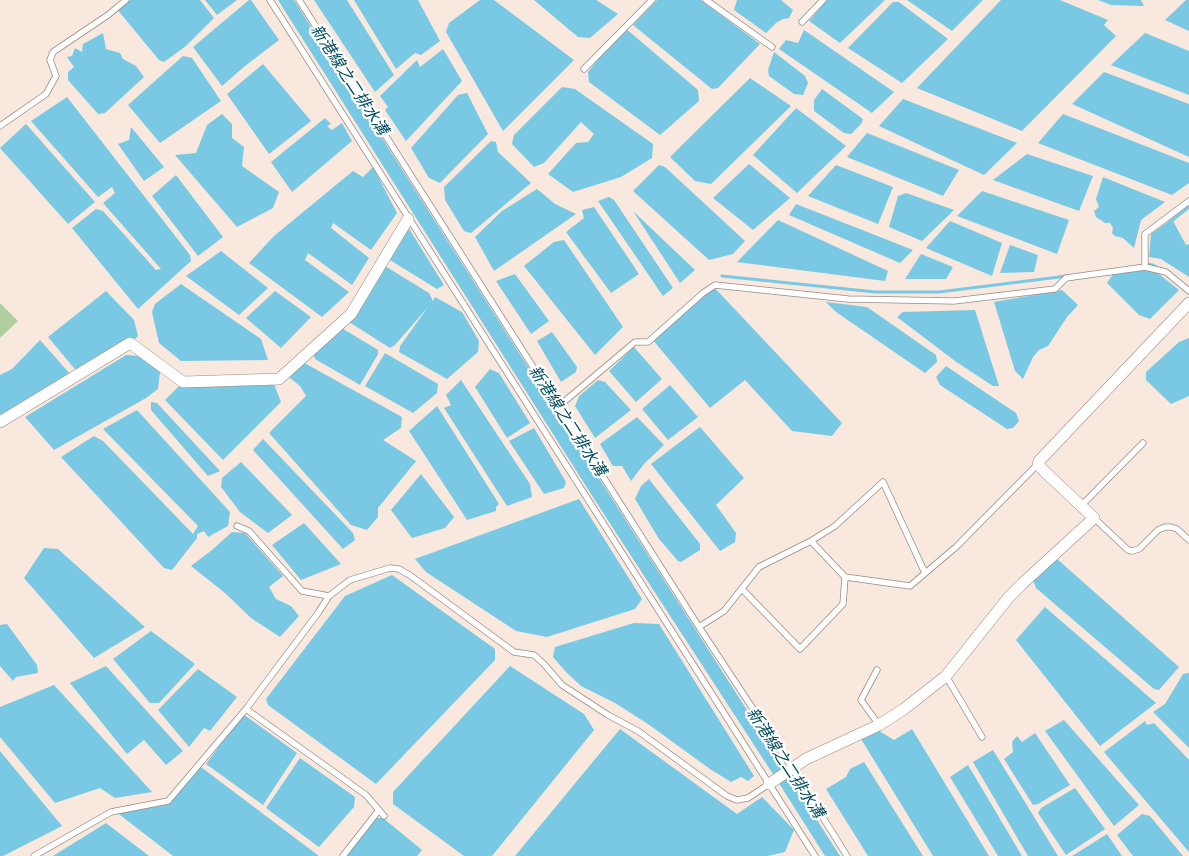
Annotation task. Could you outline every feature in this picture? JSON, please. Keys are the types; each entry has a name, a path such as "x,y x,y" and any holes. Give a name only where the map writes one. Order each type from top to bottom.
{"street":[{"path":"0,422 130,342 183,382 279,380 351,314 408,219"},
{"path":"769,784 806,759 879,725 904,710 946,676 1009,597 1094,518 1038,464 1189,303"}],"lane":[{"path":"0,126 46,94 56,76 50,60 53,52 126,0"},
{"path":"270,0 815,856"},
{"path":"299,0 699,628 792,768 847,856"},
{"path":"584,69 652,0"},
{"path":"706,0 772,47"},
{"path":"802,22 823,0"},
{"path":"1145,267 1145,234 1189,201"},
{"path":"559,406 635,342 648,342 703,293 715,285 848,299 954,301 1055,289 1066,278 1145,267 1166,272 1189,291"},
{"path":"1080,506 1143,443"},
{"path":"811,541 845,577 910,586 956,548 1038,464"},
{"path":"699,628 724,611 759,567 836,526 883,482 925,573"},
{"path":"1094,518 1128,550 1132,551 1139,549 1158,530 1165,527 1172,526 1189,540"},
{"path":"237,526 249,531 302,591 329,596"},
{"path":"34,856 111,812 168,801 246,709 318,614 329,596 350,580 390,568 400,568 514,652 534,655 562,686 608,716 638,731 727,796 737,800 748,798 769,784"},
{"path":"742,589 800,649 843,604 845,577"},
{"path":"877,670 861,700 879,725"},
{"path":"946,676 982,737"},
{"path":"246,709 366,794 384,816"},
{"path":"342,856 379,810"}],"green space":[{"path":"0,303 18,321 0,338"}],"water":[{"path":"126,0 200,0 214,18 186,46 164,62 159,60 116,8"},
{"path":"205,0 237,0 217,15"},
{"path":"251,0 279,40 222,86 193,47"},
{"path":"278,0 294,0 840,856 825,856 598,505"},
{"path":"314,0 347,0 394,75 375,92"},
{"path":"354,0 418,0 440,41 421,55 415,53 396,69"},
{"path":"480,0 494,0 574,60 503,131 446,32 449,23"},
{"path":"534,0 596,0 618,14 590,38 578,37"},
{"path":"657,0 701,0 760,44 718,88 712,89 633,25"},
{"path":"737,0 781,0 793,10 789,18 776,23 766,33 734,10"},
{"path":"827,0 885,0 840,43 809,21"},
{"path":"907,0 983,0 952,31"},
{"path":"1001,0 1060,0 1108,20 1104,25 1116,36 1022,131 917,88"},
{"path":"1098,0 1141,0 1144,6 1111,5"},
{"path":"1186,0 1189,0 1189,31 1165,20"},
{"path":"893,2 899,2 948,39 902,83 848,48"},
{"path":"624,27 698,90 699,101 660,135 589,82 588,72"},
{"path":"804,30 894,92 872,113 779,49 786,40 798,43"},
{"path":"103,33 106,49 120,53 123,59 136,66 144,77 105,113 98,114 68,80 68,72 74,67 67,57 72,56 75,48 82,52 83,44"},
{"path":"1145,33 1189,51 1189,95 1111,65"},
{"path":"443,49 462,81 406,141 385,110 388,107 380,96 417,60 420,67"},
{"path":"774,52 805,76 808,83 803,95 794,94 769,76 768,70"},
{"path":"183,56 192,58 221,101 160,143 128,105"},
{"path":"263,64 311,121 269,154 227,94"},
{"path":"1104,72 1189,104 1189,157 1072,104"},
{"path":"750,78 791,106 711,184 695,181 670,157"},
{"path":"562,87 575,89 653,144 652,158 621,177 573,192 548,174 576,143 588,142 594,134 581,122 544,163 534,167 512,144 514,135"},
{"path":"822,89 863,119 861,124 851,134 844,133 814,111 814,100"},
{"path":"467,93 488,134 440,183 429,178 411,148 458,95"},
{"path":"67,97 190,255 191,261 138,309 72,228 96,209 103,211 156,270 161,269 103,203 115,193 112,187 98,197 31,121"},
{"path":"903,99 1017,143 984,175 879,126"},
{"path":"796,108 846,146 797,193 753,155"},
{"path":"222,114 232,124 232,138 244,147 242,166 279,192 273,208 237,227 175,155 196,153 207,125"},
{"path":"1063,114 1189,163 1189,183 1172,195 1038,143"},
{"path":"325,118 331,124 327,126 332,130 342,123 352,141 292,192 271,162"},
{"path":"26,124 95,202 68,224 0,148"},
{"path":"131,127 164,167 144,181 118,144 129,140"},
{"path":"867,133 959,170 943,196 847,157"},
{"path":"491,141 496,142 498,152 531,183 471,233 464,231 445,200 444,187"},
{"path":"1027,154 1093,176 1079,211 993,180"},
{"path":"749,164 790,198 753,230 713,198"},
{"path":"659,165 665,167 745,241 733,254 709,260 633,191"},
{"path":"836,165 893,187 878,224 808,196"},
{"path":"373,167 397,213 371,250 333,223 331,228 369,258 352,285 308,253 305,260 349,292 322,317 249,263 274,236 353,171 363,177"},
{"path":"176,175 223,237 198,256 152,196"},
{"path":"1103,177 1165,202 1141,220 1134,248 1123,238 1112,233 1113,228 1110,223 1105,223 1096,217 1094,211 1099,207 1096,199"},
{"path":"537,189 555,204 576,214 494,271 475,237 502,211"},
{"path":"982,191 1069,220 1057,254 957,216"},
{"path":"906,193 954,210 922,241 889,227 898,196"},
{"path":"609,197 614,200 673,288 663,296 598,201"},
{"path":"796,204 913,250 900,263 789,215"},
{"path":"594,207 639,274 611,293 566,232 584,218 582,210"},
{"path":"633,211 695,270 680,283"},
{"path":"1172,219 1186,245 1189,244 1189,277 1161,259 1149,257 1151,234"},
{"path":"778,220 888,271 885,281 737,262"},
{"path":"950,221 1002,243 992,276 926,248"},
{"path":"408,227 444,285 437,289 385,257"},
{"path":"564,240 623,327 595,355 524,266 554,242"},
{"path":"1010,245 1038,255 1034,272 1000,273"},
{"path":"221,251 268,288 239,315 186,276"},
{"path":"921,254 953,267 946,279 905,279"},
{"path":"385,266 429,293 433,301 435,297 462,312 479,341 478,352 447,379 399,352 400,346 428,307 395,345 390,348 349,322"},
{"path":"1128,270 1154,270 1179,290 1150,319 1139,315 1107,283 1113,274"},
{"path":"515,274 549,321 531,334 496,281"},
{"path":"181,284 261,339 268,360 181,361 159,343 152,312 155,304"},
{"path":"712,285 842,423 832,436 792,431 745,380 710,408 652,339"},
{"path":"1062,290 1078,305 1067,317 1048,346 1039,350 1033,357 1023,379 1015,371 994,302"},
{"path":"106,291 134,320 138,336 132,342 80,372 74,368 48,337"},
{"path":"275,291 311,317 281,348 246,318"},
{"path":"826,302 867,307 936,355 937,362 925,373 836,312"},
{"path":"975,310 999,386 993,386 955,361 897,317 903,312"},
{"path":"340,327 378,350 378,354 360,385 315,359 312,349"},
{"path":"552,332 577,367 576,372 561,382 537,341"},
{"path":"1189,338 1189,396 1171,404 1146,380 1146,372 1179,342"},
{"path":"40,340 71,375 0,420 0,375 12,369"},
{"path":"634,347 662,379 636,402 609,371"},
{"path":"385,353 438,384 437,393 413,413 365,386"},
{"path":"126,355 142,356 160,372 158,389 146,398 54,450 25,417"},
{"path":"299,360 402,417 401,428 383,440 416,461 378,508 378,517 367,530 351,525 269,433 306,396 300,386 286,375"},
{"path":"946,366 1016,413 1019,421 1013,428 1007,429 940,385 936,377"},
{"path":"490,369 499,373 530,423 507,438 475,387"},
{"path":"461,380 530,484 532,497 507,506 444,408 451,405 446,395"},
{"path":"598,380 605,382 631,410 595,438 575,406 579,396"},
{"path":"182,383 274,384 281,402 223,460 165,400"},
{"path":"670,385 698,417 668,440 642,409"},
{"path":"151,402 157,403 220,471 208,476 151,410"},
{"path":"437,406 499,504 496,507 496,511 467,520 409,431"},
{"path":"137,410 230,512 228,526 208,537 204,531 197,534 197,538 172,570 164,568 61,457 94,436 103,441 193,534 198,526 103,429"},
{"path":"637,417 664,445 644,464 631,481 622,466 613,466 600,444"},
{"path":"700,427 744,478 716,505 736,533 735,542 720,551 651,464"},
{"path":"534,428 566,482 564,488 544,494 509,441"},
{"path":"263,439 353,533 355,540 343,549 253,450"},
{"path":"241,462 292,515 268,533 240,512 221,487 222,478"},
{"path":"421,474 454,517 445,528 412,538 391,510"},
{"path":"649,479 700,544 700,550 681,562 659,539 635,499 641,486"},
{"path":"579,499 642,599 635,609 547,637 516,631 426,572 415,559"},
{"path":"304,523 341,564 301,580 272,545"},
{"path":"232,532 245,533 283,576 269,587 276,599 291,606 299,616 280,637 251,618 225,593 191,566"},
{"path":"44,548 58,549 145,627 94,658 24,578"},
{"path":"1056,558 1179,667 1159,690 1154,689 1036,588 1033,580"},
{"path":"392,575 495,649 495,660 376,784 268,705 266,699 345,596"},
{"path":"1045,607 1156,703 1100,746 1016,640"},
{"path":"634,623 659,624 754,776 748,781 741,777 731,782 710,769 648,724 615,703 581,686 553,657 555,647"},
{"path":"7,624 37,665 38,673 16,677 13,681 0,666 0,625"},
{"path":"151,631 195,664 159,703 150,703 113,659"},
{"path":"106,666 183,751 166,765 144,740 127,754 70,683"},
{"path":"510,666 584,714 594,730 492,856 464,856 393,804 393,792"},
{"path":"198,669 237,697 210,731 204,728 189,747 158,710"},
{"path":"1189,673 1189,748 1153,712 1165,704 1183,674"},
{"path":"54,685 152,792 115,798 100,788 55,803 0,737 0,707"},
{"path":"243,714 297,753 263,805 206,764"},
{"path":"1064,720 1139,805 1114,826 1045,731"},
{"path":"1145,721 1147,725 1154,723 1189,760 1189,852 1104,752"},
{"path":"620,729 737,814 762,797 794,830 785,852 767,856 515,856"},
{"path":"876,729 894,740 912,729 989,856 933,856 861,739"},
{"path":"1035,733 1070,785 1033,805 1004,759 1013,752 1012,742 1017,736 1022,742"},
{"path":"993,750 1058,856 1028,856 973,762"},
{"path":"0,751 62,826 3,856 0,856"},
{"path":"300,758 355,797 354,807 319,847 266,808"},
{"path":"864,762 923,856 868,856 826,789 846,777 850,769"},
{"path":"197,764 319,856 173,856 115,811 168,801"},
{"path":"968,765 1022,856 998,856 950,777"},
{"path":"1075,788 1105,829 1066,855 1038,813 1041,808"},
{"path":"1142,814 1150,816 1183,856 1133,856 1117,835"},
{"path":"374,818 383,818 422,850 417,856 344,856"},
{"path":"106,823 149,856 53,856"},
{"path":"1107,834 1122,856 1072,856"}],"waterway":[{"path":"1170,222 1189,207"},
{"path":"1145,264 1153,265 1160,269"},
{"path":"722,276 875,292 939,292 1067,276"}],"water label":[{"name":"新港線之二排水溝","path":"349,80"},
{"name":"新港線之二排水溝","path":"567,421"},
{"name":"新港線之二排水溝","path":"785,763"}]}
